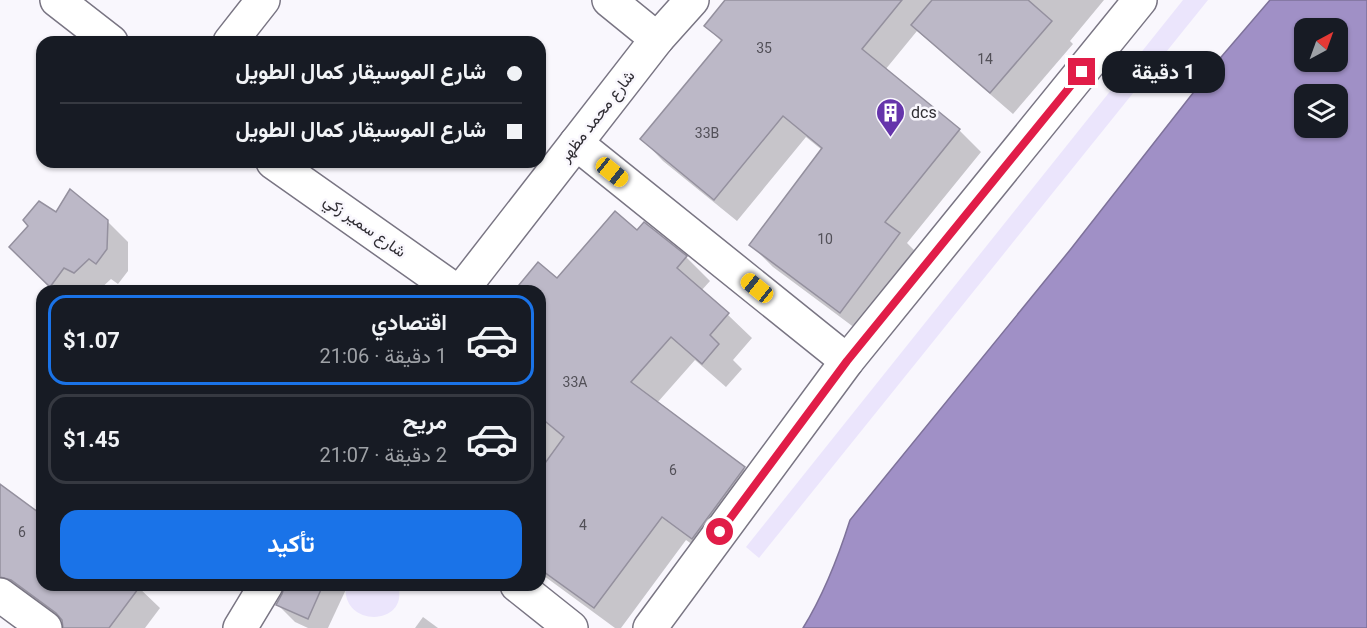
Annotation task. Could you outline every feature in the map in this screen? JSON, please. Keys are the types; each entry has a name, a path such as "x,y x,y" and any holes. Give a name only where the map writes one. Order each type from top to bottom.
{"street":[{"path":"57,0 103,36"},
{"path":"235,36 263,0"},
{"path":"609,0 657,39"},
{"name":"شارع محمد مظهر","path":"466,285 657,39 692,0"},
{"path":"650,628 847,361 1140,0"},
{"path":"576,143 847,361"},
{"name":"شارع سمير زكي","path":"282,168 447,285"},
{"path":"240,628 263,591"},
{"path":"525,591 571,628"},
{"path":"0,595 45,628"}],"shaded area":[{"path":"1183,0 1208,0 759,558 746,547"},
{"path":"1270,0 1367,0 1367,628 803,628 830,576 850,520 1070,250 1222,56"},
{"path":"346,591 398,591 399,599 394,609 385,615 374,617 363,615 353,609 347,599"}],"building":[{"path":"725,0 902,0 862,49 960,129 885,222 900,233 840,313 749,245 822,148 783,116 714,200 640,139 722,40 704,26"},
{"path":"932,0 1028,0 1052,21 990,93 911,25"},
{"path":"70,189 108,220 107,249 96,264 89,259 74,273 64,268 51,285 48,285 9,247 28,226 23,220 39,201 56,212"},
{"path":"615,211 637,230 644,222 687,256 677,268 729,313 710,335 719,344 702,364 671,337 631,382 745,467 692,539 662,517 594,608 546,573 546,462 564,437 546,422 546,285 519,285 538,262 557,278"},
{"path":"0,484 36,511 36,591 137,591 109,628 63,628 62,620 56,613 11,580 0,577"},
{"path":"283,591 320,591 308,619 276,605"}],"place":[{"name":"dcs","path":"890,138"}],"route":[{"path":"720,532 847,361 1082,72"}]}
